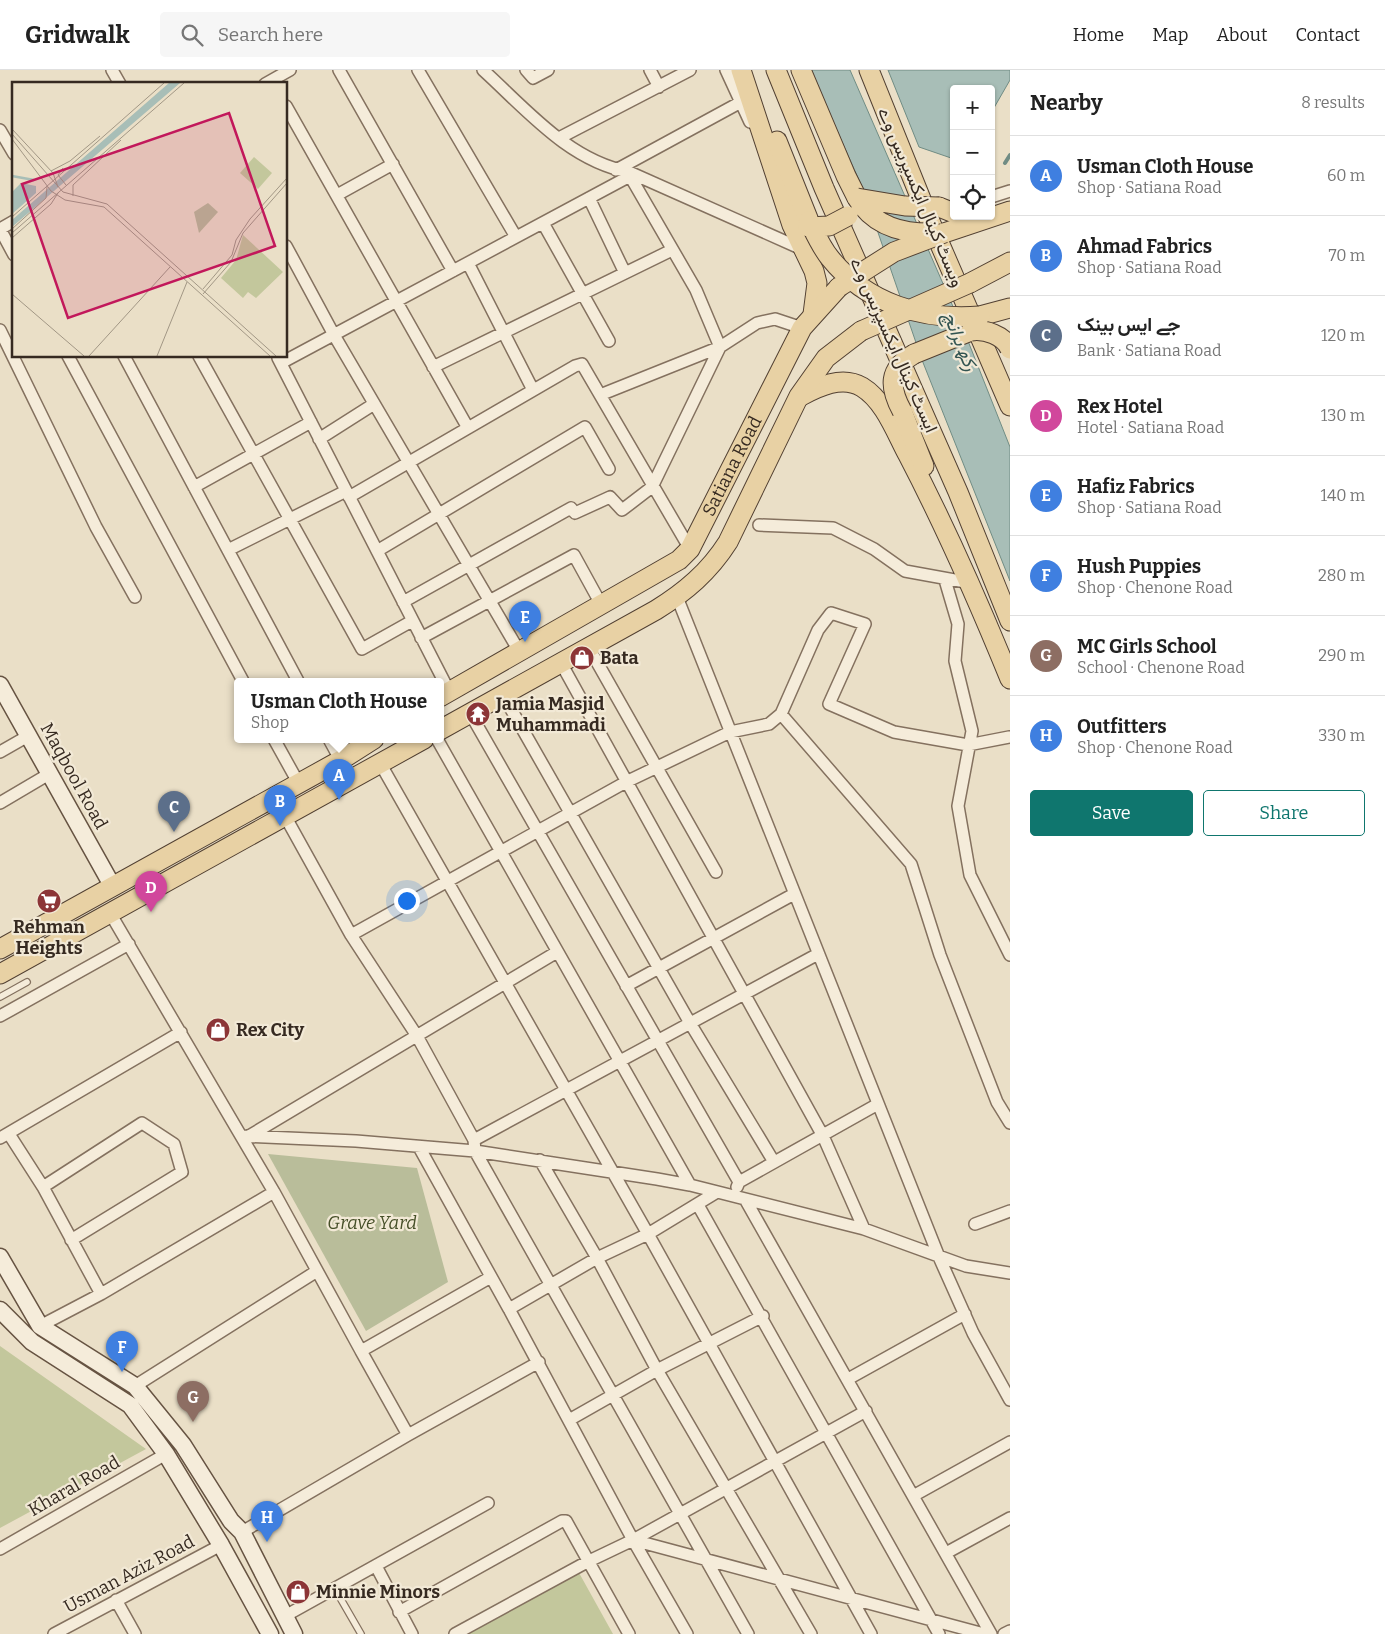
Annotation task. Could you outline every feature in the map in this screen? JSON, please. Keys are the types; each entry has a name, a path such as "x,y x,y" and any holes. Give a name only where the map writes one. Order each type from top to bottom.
{"main road":[{"path":"742,70 785,204 848,277 879,299 897,307 923,314 963,318 980,316 1010,308"},
{"path":"748,70 803,224 802,249 814,271 817,283 807,321"},
{"name":"ایسٹ کینال ایکسپریس وے","path":"776,70 824,188 958,492 1010,621"},
{"path":"801,70 846,176 855,206 875,220 899,231 918,234 944,233"},
{"name":"ویسٹ کینال ایکسپریس وے","path":"869,70 929,219 1010,406"},
{"path":"803,224 829,226 855,206 905,206 950,212"},
{"name":"Satiana Road","path":"445,694 518,651 665,570 679,560 690,549 807,321 839,287 894,252 944,233 950,220"},
{"name":"Satiana Road","path":"444,728 677,597 716,561 728,542 799,396 826,358 861,331 970,283 1010,262"},
{"path":"943,522 914,438 893,394 892,381 908,358 925,348 976,330 986,331 997,336 1010,349"},
{"path":"799,396 825,384 841,382 861,386 884,409 943,522 971,583 1010,679"},
{"path":"718,495 744,507"},
{"path":"0,950 341,760 368,743"},
{"path":"0,974 417,743"}],"street":[{"path":"112,70 119,82"},
{"path":"272,82 290,70"},
{"path":"339,70 453,271"},
{"path":"418,70 516,237"},
{"path":"483,70 573,150 802,249"},
{"path":"526,70 533,78 548,70"},
{"path":"650,70 660,86"},
{"path":"559,138 690,70"},
{"path":"726,70 785,204"},
{"path":"616,170 741,102"},
{"path":"288,109 468,428"},
{"path":"0,130 12,151"},
{"path":"337,195 393,164"},
{"path":"288,356 334,335 589,198 629,174"},
{"path":"403,602 571,508 575,513 610,497 622,510 652,487 720,347 696,290 629,174"},
{"path":"995,195 1010,191"},
{"path":"589,198 625,273"},
{"path":"12,222 0,229 12,250"},
{"path":"543,223 609,341"},
{"path":"288,250 334,335 518,651"},
{"path":"433,367 672,250"},
{"path":"468,263 533,390"},
{"path":"600,395 720,347 757,323 775,319 807,321"},
{"path":"0,330 12,355"},
{"path":"14,358 96,527 135,596"},
{"path":"69,358 241,678"},
{"path":"125,358 296,678"},
{"path":"200,358 362,649 412,621"},
{"path":"279,360 403,602 438,678"},
{"path":"228,550 348,494 408,462 575,366 582,364 652,487 690,549"},
{"path":"319,439 374,404"},
{"path":"194,487 311,422"},
{"path":"377,551 586,427 609,469"},
{"path":"759,525 833,528 874,549 905,571 945,580 971,583"},
{"path":"421,638 574,554 602,606"},
{"path":"945,580 958,624 955,662 972,732 968,745 958,806 970,875 1010,955"},
{"path":"677,597 939,1257 965,1314 1010,1400"},
{"path":"352,935 626,782 730,732 769,724 781,714 818,630 831,613 864,624 829,704 894,732 968,745 1009,737"},
{"path":"589,648 716,872"},
{"path":"561,663 712,938 824,1136 864,1229"},
{"name":"Maqbool Road","path":"0,686 112,887"},
{"path":"503,695 690,1023 774,1162"},
{"path":"470,713 739,1182 740,1198 848,1379 992,1634"},
{"path":"781,714 911,864 940,955 997,1102 1010,1123"},
{"path":"0,752 28,736"},
{"path":"276,743 298,784"},
{"path":"331,743 341,760"},
{"path":"439,743 690,1185"},
{"path":"380,763 648,1234 871,1634"},
{"path":"0,803 49,774"},
{"path":"284,816 352,935 417,1036 550,1287 748,1634"},
{"path":"626,986 794,894"},
{"path":"110,913 245,1136 408,1435"},
{"path":"0,1016 129,944"},
{"path":"245,1136 557,952"},
{"path":"474,1146 566,1091 818,954"},
{"path":"101,1294 43,1187 5,1136 181,1032"},
{"path":"739,1182 878,1104"},
{"path":"43,1187 142,1123 174,1144 182,1172 71,1240"},
{"path":"245,1136 356,1140 419,1147 474,1146 540,1160 690,1185 864,1229 966,1266 1010,1273"},
{"path":"419,1147 539,1362 633,1540 687,1634"},
{"path":"540,1160 597,1258 657,1370 725,1488 782,1581 811,1634"},
{"path":"40,1326 101,1294 274,1192"},
{"path":"509,1309 550,1287 597,1258 648,1234 717,1192"},
{"path":"698,1204 763,1316 939,1634"},
{"path":"975,1224 1010,1210"},
{"path":"0,1257 40,1326 135,1386 183,1445 231,1521 242,1532 294,1634"},
{"path":"135,1386 318,1271"},
{"path":"361,1351 491,1277"},
{"path":"0,1310 32,1342 130,1405 166,1454 221,1545 270,1634"},
{"path":"848,1379 965,1314"},
{"path":"569,1420 657,1370 763,1316"},
{"path":"242,1532 408,1435 539,1362"},
{"path":"455,1634 587,1562 633,1540 866,1411"},
{"path":"913,1496 1010,1442"},
{"name":"Kharal Road","path":"0,1550 166,1454"},
{"path":"284,1616 488,1503"},
{"path":"946,1553 1010,1518"},
{"path":"400,1612 562,1521 568,1522 587,1562 629,1634"},
{"path":"633,1540 984,1634"},
{"name":"Usman Aziz Road","path":"54,1634 221,1545"},
{"path":"376,1566 412,1634"},
{"path":"116,1600 135,1634"},
{"path":"1004,1634 1010,1631"}],"lane":[{"path":"0,996 27,982"},
{"path":"335,1589 361,1634"}],"green space":[{"name":"Grave Yard","path":"268,1154 417,1168 448,1282 366,1331"},
{"path":"0,1346 146,1449 0,1528"},
{"path":"578,1571 613,1634 466,1634"}],"water":[{"name":"رکھ برانچ","path":"810,70 850,70 968,341 1010,447 1010,581 922,360 863,189"},
{"path":"888,70 1010,70 1010,80 995,106 995,85 950,85 950,158 919,147"}],"waterway":[{"path":"1005,163 1010,155"}],"place":[{"name":"Hafiz Fabrics","path":"525,642"},
{"name":"Bata","path":"582,658"},
{"name":"Jamia Masjid Muhammadi","path":"478,714"},
{"name":"Usman Cloth House","path":"339,800"},
{"name":"Ahmad Fabrics","path":"280,826"},
{"name":"جے ایس بینک","path":"174,832"},
{"name":"Rehman Heights","path":"49,901"},
{"name":"Rex Hotel","path":"151,912"},
{"name":"Rex City","path":"218,1030"},
{"name":"Hush Puppies","path":"122,1372"},
{"name":"MC Girls School","path":"193,1422"},
{"name":"Outfitters","path":"267,1542"},
{"name":"Minnie Minors","path":"298,1592"}]}
